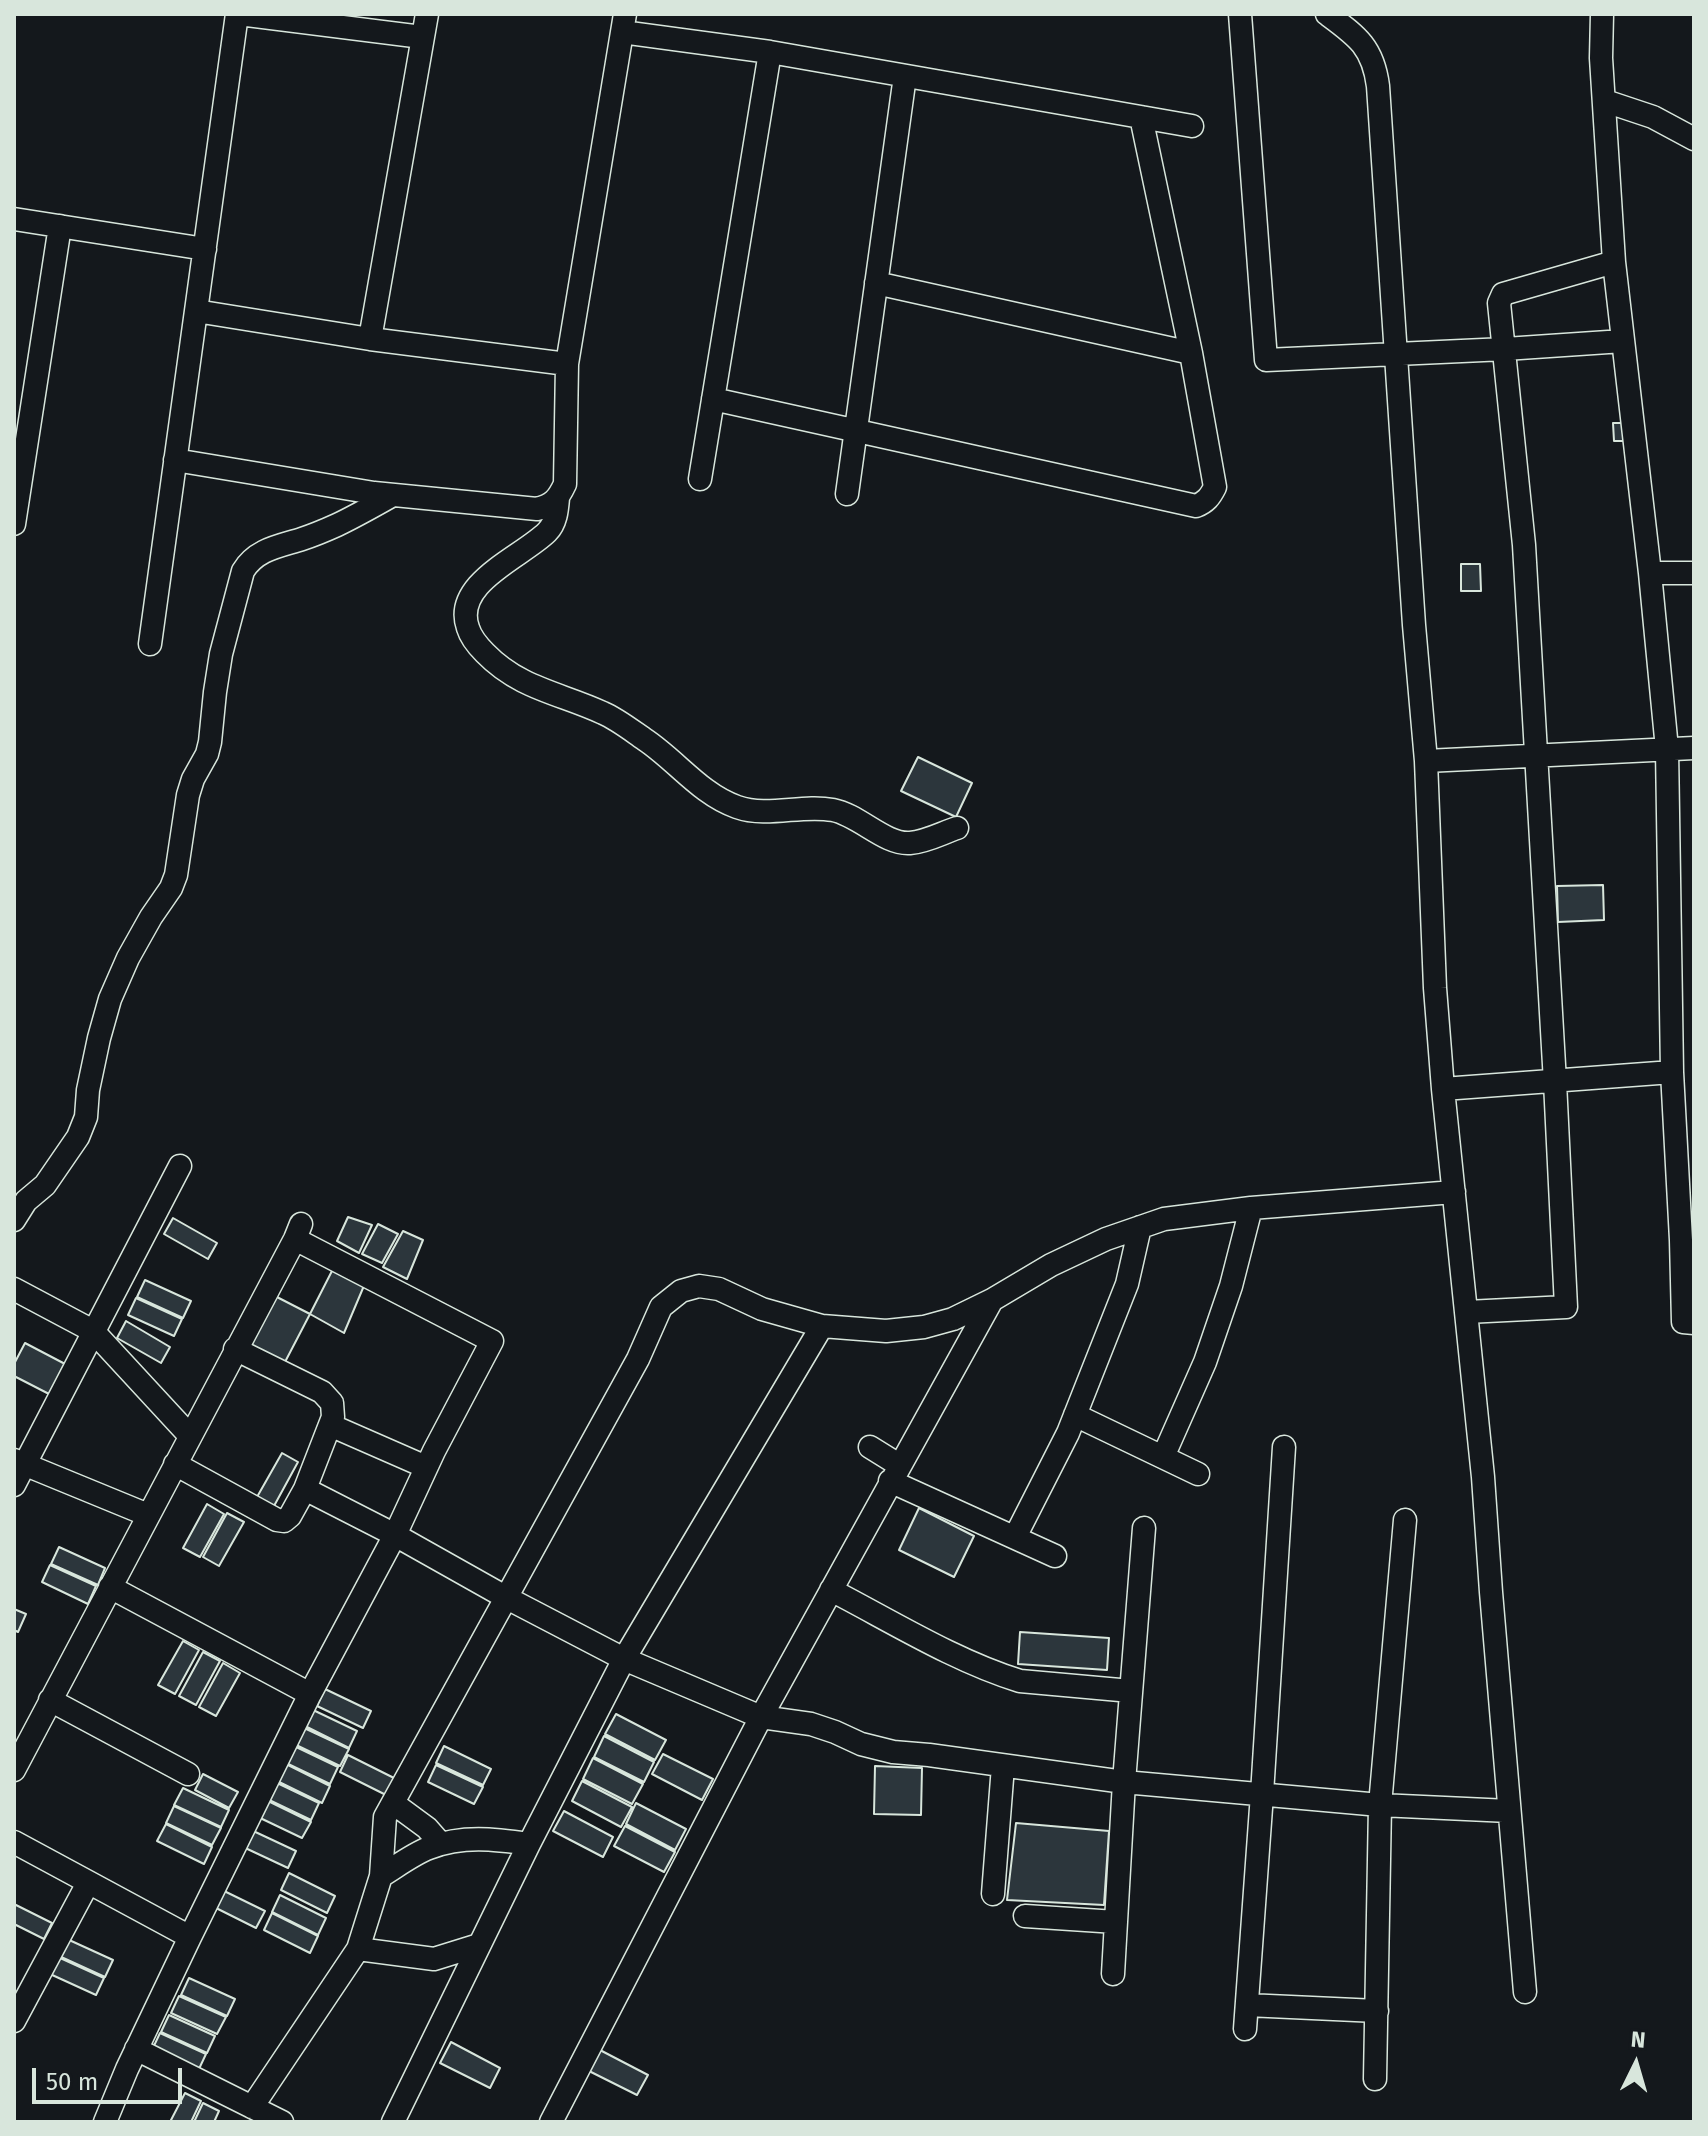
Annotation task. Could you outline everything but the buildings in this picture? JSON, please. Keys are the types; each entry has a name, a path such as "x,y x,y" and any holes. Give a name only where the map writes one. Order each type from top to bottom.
{"street":[{"path":"150,644 238,14 422,37"},
{"path":"370,339 427,14"},
{"path":"1240,14 1266,360 1623,341"},
{"path":"1327,14 1357,25 1376,69 1426,761 1435,988 1483,1477 1525,1992"},
{"path":"1602,14 1601,58 1614,262 1667,749 1672,1072 1683,1322 1694,1323"},
{"path":"175,460 393,495 537,509 550,506 565,484 567,364 623,23 1192,126"},
{"path":"700,479 770,52"},
{"path":"847,494 905,76"},
{"path":"1605,101 1653,117 1694,139"},
{"path":"713,399 1196,506 1204,503 1215,487 1191,353 1141,117"},
{"path":"14,219 205,249"},
{"path":"14,524 23,403 60,226"},
{"path":"1467,1312 1566,1307 1524,545 1499,303 1503,294 1614,262"},
{"path":"876,283 1191,353"},
{"path":"196,311 370,339 567,364"},
{"path":"14,1220 26,1201 45,1185 78,1137 86,1117 88,1090 110,999 128,958 176,875 188,795 210,742 221,654 243,571 259,554 340,523 393,495"},
{"path":"558,498 557,514 549,530 499,567 470,595 467,627 475,642 499,667 527,685 606,714 648,741 720,800 739,808 757,811 831,809 848,814 898,842 909,844 957,828"},
{"path":"1650,573 1694,573"},
{"path":"1426,761 1694,748"},
{"path":"1443,1089 1672,1072"},
{"path":"148,1515 17,1470 180,1166"},
{"path":"252,2107 358,1949 381,1876 385,1817 638,1359 661,1307 681,1291 699,1286 719,1289 762,1309 822,1326 886,1331 924,1327 953,1319 1051,1265 1106,1239 1164,1219 1251,1208 1454,1192"},
{"path":"1163,1457 1205,1362 1231,1286 1251,1208"},
{"path":"1015,1537 1075,1415 1127,1284 1140,1227"},
{"path":"14,1770 298,1232 492,1341 426,1467 395,1535 310,1694 136,2049 105,2122"},
{"path":"14,1289 93,1331 190,1436"},
{"path":"551,2122 761,1717 992,1300"},
{"path":"393,2122 529,1844 624,1659 822,1326"},
{"path":"175,1464 277,1520 284,1521 290,1516 305,1489 333,1417 332,1403 322,1392 235,1349"},
{"path":"1075,1415 1198,1474"},
{"path":"330,1425 426,1467"},
{"path":"870,1447 895,1473 1055,1556"},
{"path":"1245,2029 1284,1447"},
{"path":"305,1489 624,1659 761,1717 811,1724 861,1744 893,1752 1124,1782 1380,1805 1509,1811"},
{"path":"1375,2079 1380,1805 1405,1520"},
{"path":"1113,1974 1144,1528"},
{"path":"110,1587 310,1694"},
{"path":"831,1590 960,1657 1005,1676 1020,1681 1131,1691"},
{"path":"50,1700 188,1774"},
{"path":"993,1894 1003,1766"},
{"path":"393,1803 427,1828 441,1844"},
{"path":"381,1876 427,1848 452,1841 488,1838 529,1844"},
{"path":"14,1842 190,1937"},
{"path":"14,2021 88,1883"},
{"path":"1025,1916 1116,1922"},
{"path":"358,1949 434,1959 479,1945"},
{"path":"1247,2005 1377,2011"},
{"path":"136,2049 282,2122"}]}
